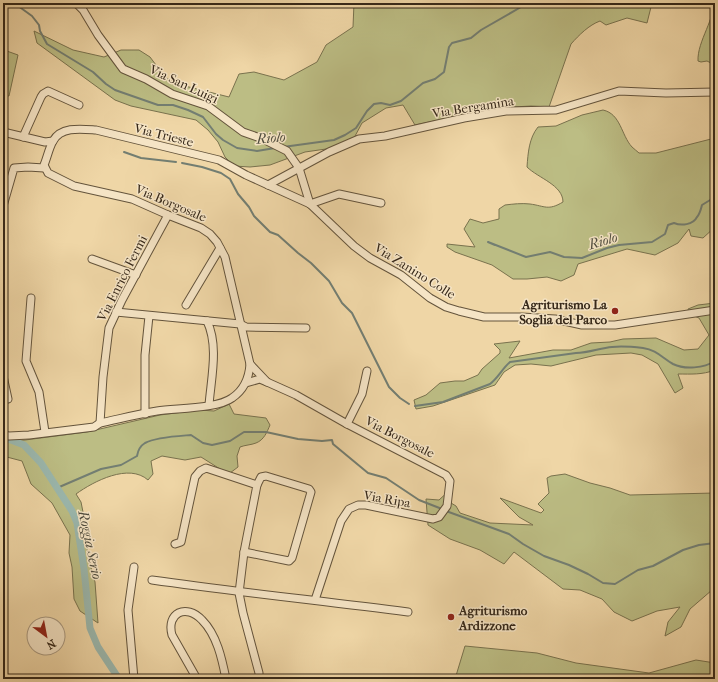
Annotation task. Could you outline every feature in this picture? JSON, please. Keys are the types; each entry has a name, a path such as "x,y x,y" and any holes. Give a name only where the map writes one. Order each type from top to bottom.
{"street":[{"name":"Via San Luigi","path":"76,3 83,10 98,35 123,69 146,79 172,94 208,106 243,132 263,139 286,150 298,168"},
{"path":"23,137 40,97 45,92 48,91 79,105"},
{"name":"Via Bergamina","path":"268,185 298,168 359,139 386,136 464,118 506,111 556,110 618,91 666,93 715,92"},
{"name":"Via Trieste","path":"53,141 59,134 75,128 96,130 219,160 268,185"},
{"path":"3,132 45,142 53,141 44,168 14,168 5,188 3,206"},
{"name":"Via Borgosale","path":"44,168 52,176 74,186 132,199 201,228 210,234 225,257 230,272 240,324 250,364 267,382"},
{"name":"Via Zanino Colle","path":"298,168 310,204"},
{"name":"Via Zanino Colle","path":"268,185 310,204 354,246 370,258 397,272 430,298 446,307 459,311 484,317 529,317 555,319 582,325 615,325 715,310"},
{"path":"310,204 339,194 381,203"},
{"name":"Via Enrico Fermi","path":"100,423 106,343 109,328 116,312 168,215"},
{"path":"186,304 213,257 220,248"},
{"path":"92,259 136,275"},
{"path":"31,298 26,361 38,392 45,432"},
{"path":"116,312 240,324 246,326 306,328"},
{"path":"145,414 145,356 149,316"},
{"path":"207,321 211,330 213,346 209,405"},
{"path":"6,436 29,435 94,426 100,423 156,412 218,404 232,399 243,388 249,376 250,364"},
{"path":"347,424 362,394 367,372"},
{"path":"3,376 8,399"},
{"name":"Via Borgosale","path":"246,383 260,379 267,382 316,406 347,424 437,470"},
{"path":"175,544 181,542 195,477 200,471 206,468 257,485"},
{"name":"Via Ripa","path":"315,600 341,522 349,509 358,505 366,505 432,519 439,517 446,506 450,481 446,475 437,470"},
{"path":"244,552 289,561 292,558 311,492 309,489 266,476 261,478 257,485 244,552 240,593 242,613 259,673 259,679"},
{"path":"134,567 128,610 134,679"},
{"path":"152,580 240,593 315,600 408,612"},
{"path":"197,679 172,636 170,628 177,613 185,611 196,615 203,621 211,632 217,644 226,679"}],"green space":[{"path":"354,3 652,3 647,23 627,18 606,25 600,21 577,37 571,44 549,107 531,106 495,108 415,125 403,105 386,108 362,123 354,138 340,147 305,152 270,165 250,167 234,166 225,157 218,142 208,130 196,120 131,106 115,100 37,43 34,31 73,50 104,57 121,50 139,50 150,57 165,77 177,84 229,97 239,74 254,72 284,80 317,62 326,45 353,27"},
{"path":"712,3 715,3 715,65 707,61 698,61 700,45 712,15"},
{"path":"4,50 18,55 9,96 3,95"},
{"path":"603,110 614,116 628,142 639,153 656,153 715,138 715,227 703,238 691,236 689,229 678,243 655,255 627,249 578,264 574,275 561,281 547,277 513,279 492,265 455,252 447,247 447,244 475,247 464,229 470,219 483,223 499,219 499,209 505,205 527,204 550,207 563,202 562,196 555,186 527,167 531,141 535,131 538,127 556,126 582,115"},
{"path":"715,303 715,370 692,374 678,374 683,388 675,393 658,364 642,355 631,353 596,355 551,366 531,364 515,365 504,372 495,385 433,406 416,409 414,400 426,395 440,383 464,381 478,375 482,369 500,353 500,350 494,344 520,341 509,358 553,350 571,350 591,343 610,342 623,339 656,338 684,350 698,349 709,335 699,318 689,314 688,309 698,305"},
{"path":"229,404 234,414 266,418 270,425 265,436 259,442 240,447 237,456 238,467 230,473 220,469 201,457 185,460 162,456 151,461 153,474 148,480 140,475 131,473 122,474 102,479 76,494 81,502 85,522 88,557 95,582 98,623 80,611 74,599 72,567 69,553 70,535 52,503 31,484 22,461 3,456 3,441 25,440 87,432 160,415 199,410 214,411"},
{"path":"565,474 630,495 715,493 715,591 712,590 690,609 681,627 665,636 668,622 680,607 657,611 632,621 614,612 602,599 580,590 563,589 514,552 504,564 480,550 450,539 428,525 426,499 439,500 451,489 451,503 456,506 460,513 490,523 533,525 519,517 500,498 541,513 544,510 538,504 549,493 547,478"},
{"path":"465,646 537,653 576,663 649,673 696,660 715,663 715,679 455,679"}],"waterway":[{"name":"Riolo","path":"14,3 32,16 39,25 40,31 47,44 93,72 115,90 158,105 173,105 203,117 216,134 237,148 257,151 275,148"},
{"name":"Riolo","path":"283,147 334,140 345,135 356,128 367,111 374,104 381,103 390,105 401,101 423,83 435,79 444,72 449,47 452,43 471,38 481,30 521,7 524,3"},
{"path":"124,152 141,158 176,162"},
{"path":"182,163 221,173 230,179 238,194 249,207 254,216 270,232 278,235 311,263 329,281 342,303 352,313 389,387 400,398 409,404"},
{"name":"Riolo","path":"495,245 488,242 526,257 550,252 564,257 582,258 619,245 652,242 665,234 668,225 674,223 687,224 693,222 699,214 702,205 715,197"},
{"path":"415,406 443,402 490,384 510,362 620,347 648,349 656,352 673,364 689,368 700,367 715,361"},
{"path":"57,488 101,469 121,465 137,456 143,444 155,439 191,435 203,443 212,445 230,441 244,432 266,432 298,439 322,441 332,440 333,444 368,473 386,478 419,500 442,509"},
{"name":"Roggia Serio","path":"3,437 24,445 41,463 72,511 77,523 84,569 90,628 98,647 119,679"},
{"path":"446,511 509,534 544,556 569,565 603,583 615,584 638,570 653,566 683,550 699,545 715,543"},
{"path":"3,669 9,679"}],"place":[{"name":"Agriturismo La Soglia del Parco","path":"615,311"},
{"name":"Agriturismo Ardizzone","path":"451,617"}]}
